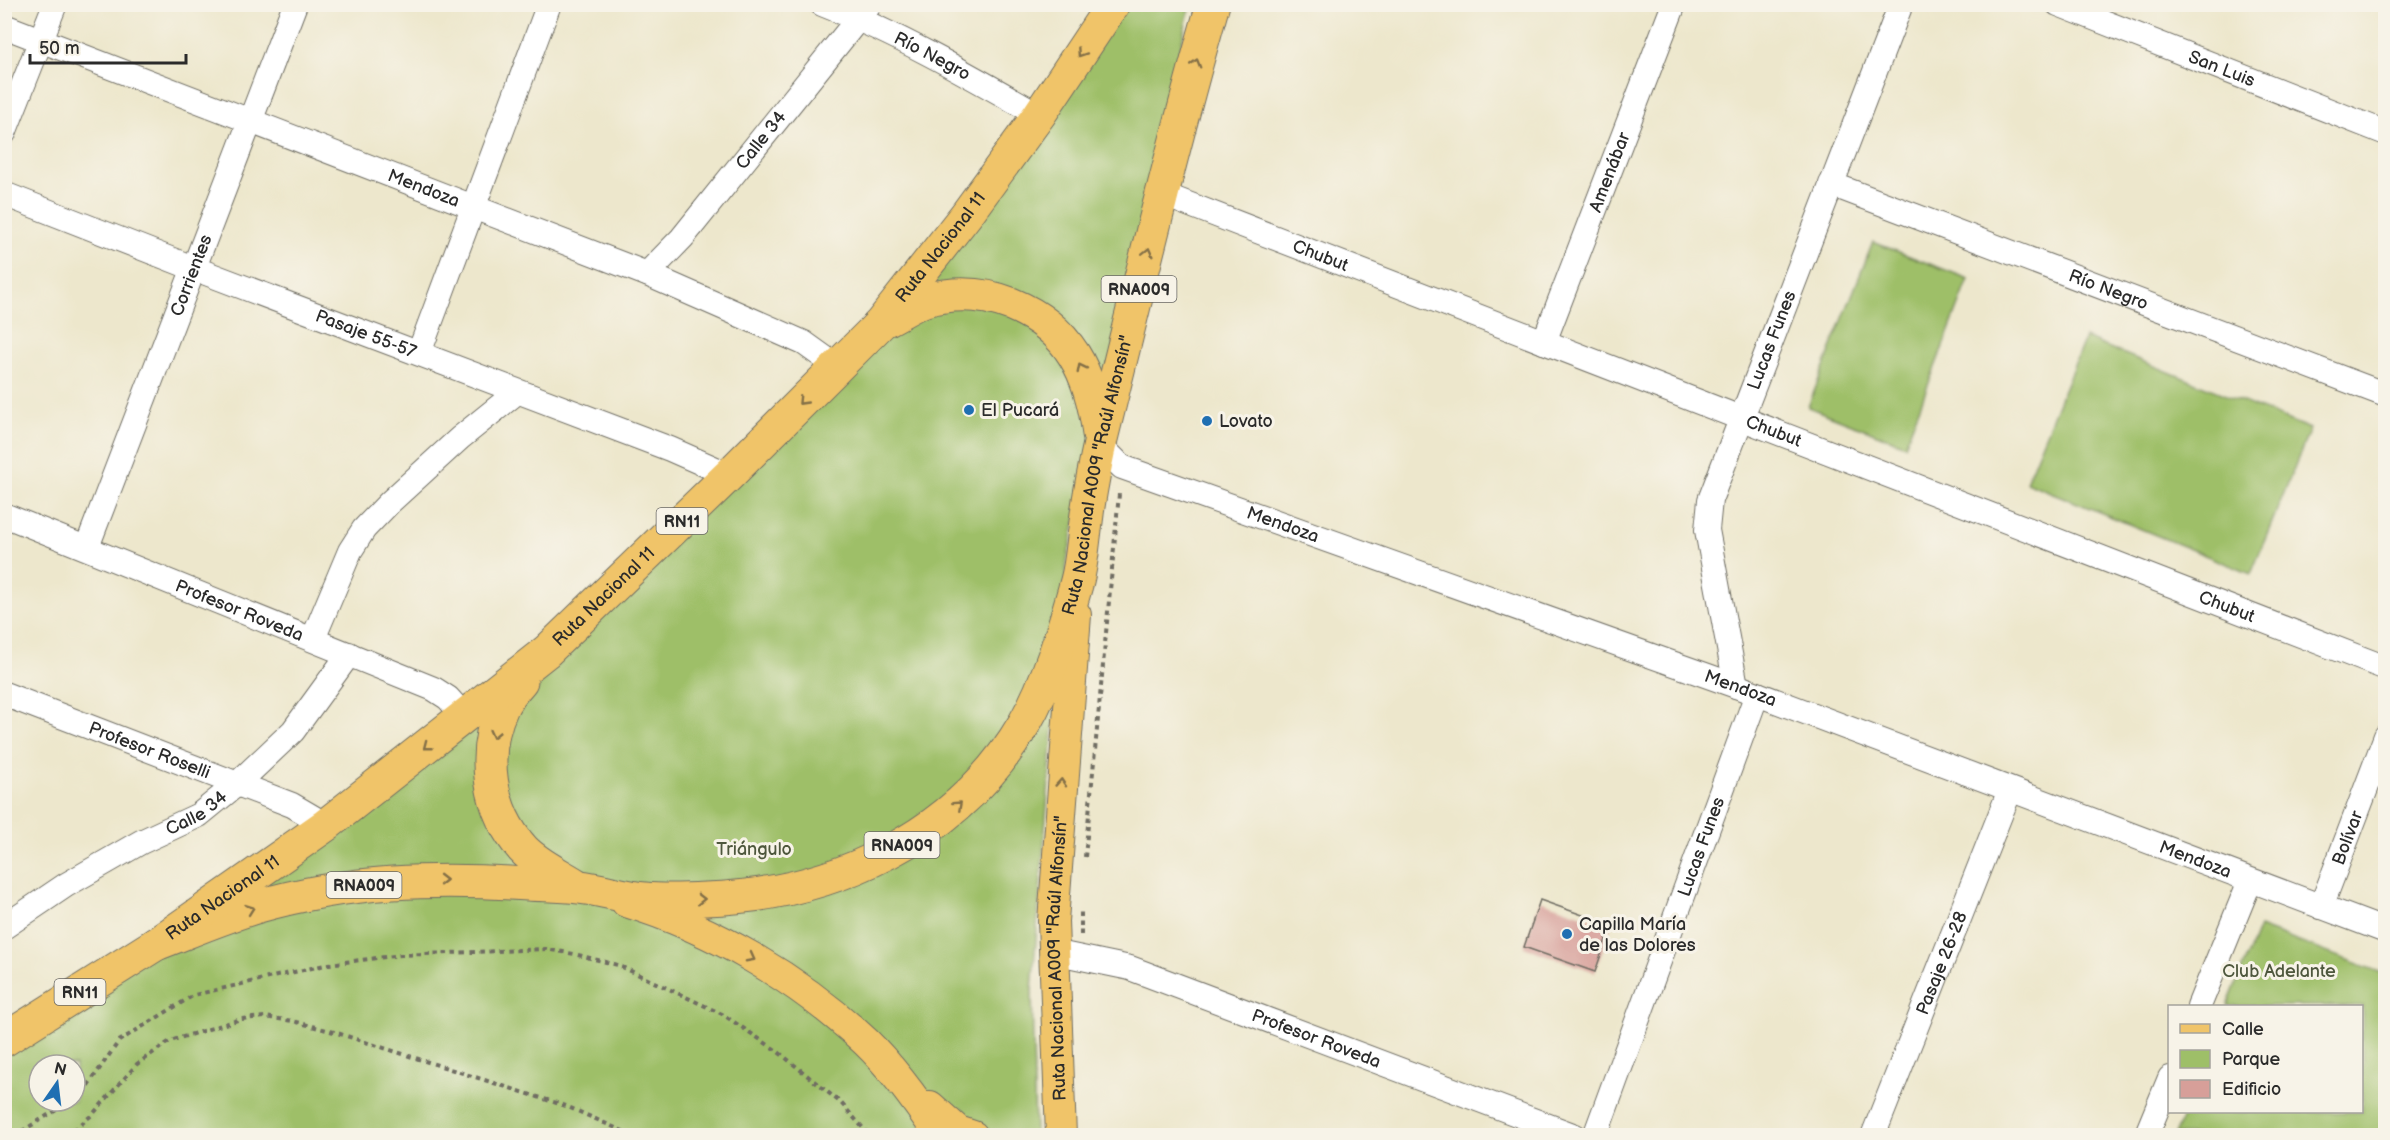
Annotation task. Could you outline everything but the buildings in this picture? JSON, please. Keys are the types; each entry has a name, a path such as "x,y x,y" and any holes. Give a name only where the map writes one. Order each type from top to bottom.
{"highway":[{"name":"Ruta Nacional 11","path":"156,944 326,825 547,651 729,476 881,323 1039,115 1113,4"},
{"name":"Ruta Nacional A009 \"Raúl Alfonsín\"","path":"1079,576 1087,513 1111,456 1162,194 1182,111 1213,4"},
{"name":"RNA009","path":"881,323 923,301 956,294 995,297 1028,311 1054,328 1083,370 1096,416 1111,456"},
{"name":"RNA009","path":"156,944 258,906 362,885 405,880 581,887 647,899 709,899 763,893 855,869 908,841 946,816 992,769 1024,724 1043,684 1079,576"},
{"name":"RNA009","path":"547,651 502,707 494,732 489,760 492,791 502,821 524,850 545,866 581,887"},
{"name":"RN11","path":"4,1040 156,944"}],"main road":[{"name":"Ruta Nacional A009 \"Raúl Alfonsín\"","path":"1056,1133 1067,954 1053,921 1062,774 1079,576"},
{"name":"RNA009","path":"581,887 638,905 701,932 757,961 805,992 868,1044 917,1101 940,1136"},
{"path":"898,1079 958,1131 973,1136"}],"street":[{"path":"4,133 55,4"},
{"name":"Corrientes","path":"87,547 295,4"},
{"path":"419,353 549,4"},
{"name":"Río Negro","path":"822,4 865,12 1039,115"},
{"name":"Amenábar","path":"1544,342 1674,4"},
{"name":"Lucas Funes","path":"1595,1136 1747,690 1707,531 1710,500 1901,4"},
{"name":"San Luis","path":"2058,4 2385,133"},
{"name":"Calle 34","path":"647,274 682,238 865,12"},
{"name":"Mendoza","path":"4,26 647,274 804,343 836,366"},
{"name":"Río Negro","path":"1831,184 2385,395"},
{"name":"Pasaje 55-57","path":"4,194 670,449 729,476"},
{"name":"Chubut","path":"1162,194 2385,668"},
{"path":"313,639 350,551 364,529 460,438 517,392"},
{"name":"Mendoza","path":"1111,456 1747,690 2385,931"},
{"name":"Profesor Roveda","path":"4,515 434,689 448,698 465,717"},
{"name":"Calle 34","path":"4,927 66,885 141,842 199,815 237,784 293,731 349,654"},
{"name":"Profesor Roselli","path":"4,694 292,805 326,825"},
{"name":"Bolívar","path":"2321,907 2385,736"},
{"name":"Pasaje 26-28","path":"1873,1136 2010,790"},
{"path":"2199,1005 2250,881"},
{"name":"Profesor Roveda","path":"1067,954 1130,968 1575,1136"},
{"path":"2146,1136 2168,1081"}],"path":[{"path":"1084,866 1111,456"},
{"path":"1067,954 1081,900"},
{"path":"87,1087 119,1041 194,995 329,964 401,955 546,949 618,965 722,1014 777,1050 841,1103 870,1136"},
{"path":"67,1136 93,1114 137,1064 170,1041 241,1019 265,1017 324,1029 566,1106 634,1136"},
{"path":"14,1136 51,1113"},
{"path":"23,1130 24,1136"}],"green space":[{"name":"Triángulo","path":"1122,5 1190,5 1067,560 1032,990 1035,1135 5,1136 5,1038 465,717 836,366"},
{"path":"1873,242 1969,279 1905,445 1808,407"},
{"path":"2085,338 2310,429 2251,574 2026,482"},
{"name":"Club Adelante","path":"2259,927 2385,974 2385,1135 2174,1135 2184,1113 2363,1113 2363,1005 2227,1005"}],"place":[{"name":"El Pucará","path":"969,410"},
{"name":"Lovato","path":"1207,421"},
{"name":"Capilla María de las Dolores","path":"1567,934"}]}
